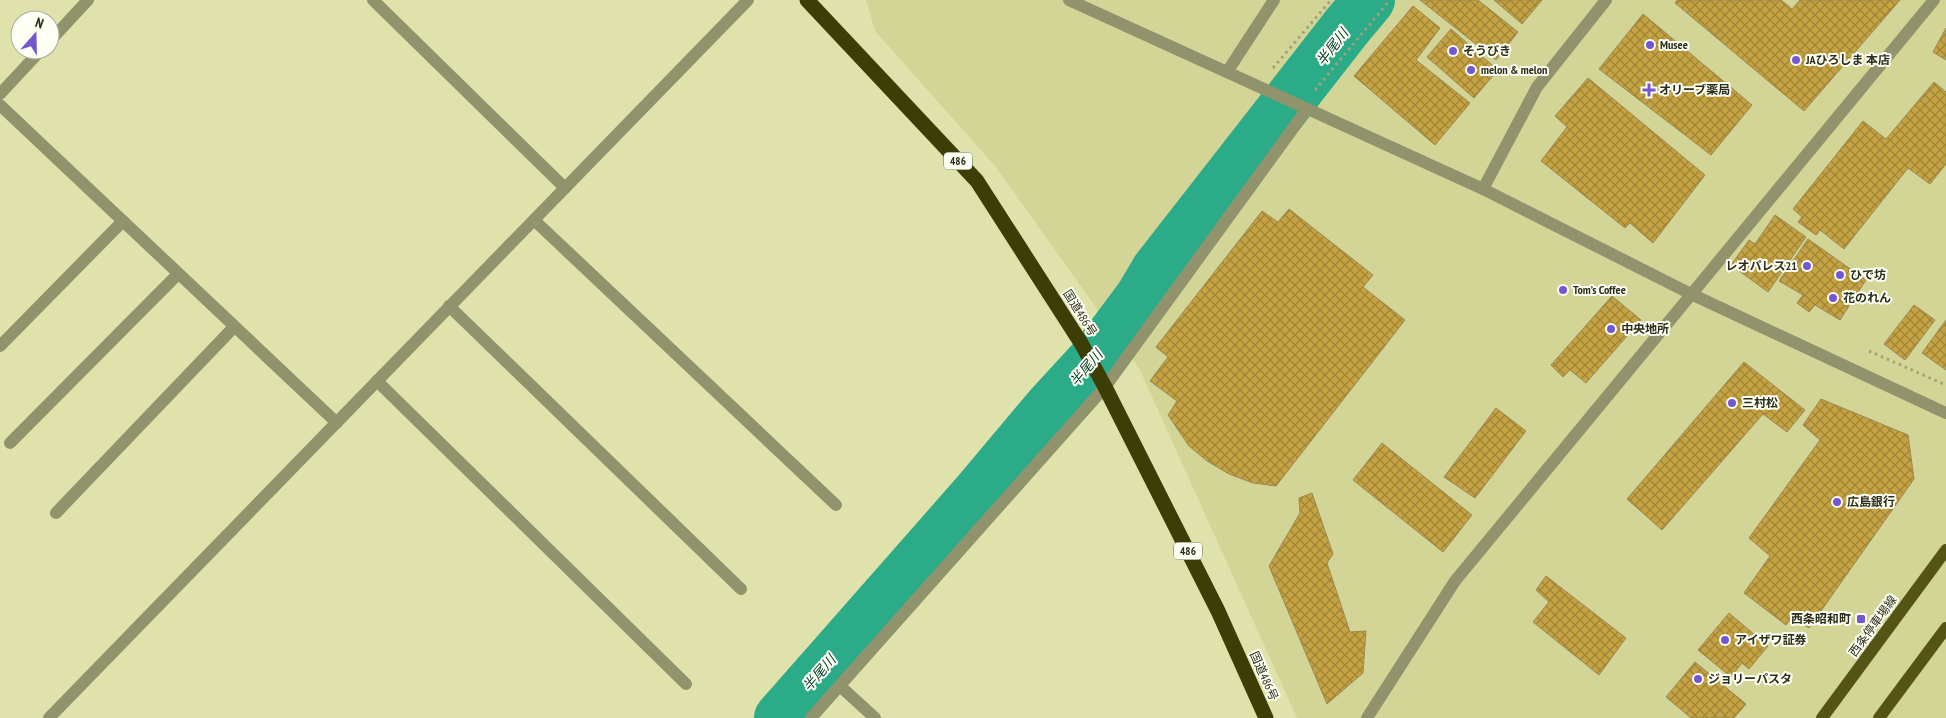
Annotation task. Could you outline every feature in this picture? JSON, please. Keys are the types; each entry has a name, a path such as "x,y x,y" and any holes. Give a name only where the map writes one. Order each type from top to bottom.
{"highway":[{"name":"国道486号","path":"807,0 977,181 1081,342 1218,611 1266,718"}],"main road":[{"name":"西条停車場線","path":"1822,718 1946,550"},
{"path":"1880,718 1946,628"}],"street":[{"path":"60,29 88,0"},
{"path":"373,0 565,188"},
{"path":"49,718 748,0"},
{"path":"1069,0 1483,189 1691,294 1946,413"},
{"path":"1227,72 1274,0"},
{"path":"1483,189 1537,87 1606,0"},
{"path":"1367,718 1455,580 1934,0"},
{"path":"0,94 32,60"},
{"path":"0,105 337,423"},
{"path":"811,718 1105,386 1307,109"},
{"path":"534,220 836,505"},
{"path":"0,346 123,221"},
{"path":"10,443 178,274"},
{"path":"449,306 741,589"},
{"path":"56,513 234,327"},
{"path":"377,381 686,684"},
{"path":"840,686 875,718"}],"path":[{"path":"1273,68 1331,0"},
{"path":"1315,90 1390,0"}],"shaded area":[{"path":"866,0 1946,0 1946,718 1297,718 1139,368 995,166 875,31"}],"building":[{"path":"1420,0 1478,0 1518,32 1496,60"},
{"path":"1494,0 1542,0 1522,24"},
{"name":"JAひろしま 本店","path":"1677,0 1781,0 1792,9 1800,0 1900,0 1804,111 1675,3"},
{"path":"1413,6 1440,28 1416,60 1470,103 1435,145 1354,76"},
{"path":"1643,14 1752,105 1711,155 1599,69"},
{"path":"1946,28 1946,60 1933,52"},
{"path":"1451,29 1498,70 1474,98 1427,57"},
{"path":"1588,78 1705,175 1653,243 1630,223 1625,228 1541,161 1567,127 1555,116"},
{"path":"1934,82 1946,92 1946,164 1930,184 1908,168 1844,249 1820,230 1816,235 1798,222 1802,217 1793,209 1863,121 1886,139"},
{"path":"1289,209 1373,275 1363,287 1405,320 1276,486 1253,483 1229,474 1207,461 1189,446 1168,415 1177,401 1150,381 1168,357 1156,347 1262,211 1278,222"},
{"path":"1775,215 1806,237 1768,292 1731,265 1749,240 1755,244"},
{"path":"1808,239 1866,280 1840,320 1815,305 1809,312 1797,303 1803,295 1779,281"},
{"path":"1612,296 1641,320 1586,383 1570,370 1563,377 1551,365"},
{"path":"1914,305 1935,320 1905,360 1884,344"},
{"path":"1946,320 1946,370 1922,353"},
{"path":"1744,362 1805,410 1787,432 1763,414 1662,530 1627,499"},
{"path":"1821,399 1908,435 1914,479 1809,628 1792,617 1786,625 1744,593 1770,556 1749,538 1820,440 1803,425"},
{"path":"1496,408 1526,431 1475,498 1444,477"},
{"path":"1382,443 1472,515 1443,552 1353,480"},
{"path":"1312,493 1333,554 1327,563 1350,632 1366,631 1363,673 1327,704 1269,566 1300,513 1299,498"},
{"path":"1546,576 1626,638 1599,675 1533,622 1549,602 1536,590"},
{"path":"1729,613 1768,646 1749,669 1742,663 1731,677 1698,650"},
{"name":"ジョリーパスタ","path":"1695,662 1746,704 1734,718 1691,718 1666,697"}],"waterway":[{"name":"半尾川","path":"780,718 977,494 1051,406 1097,356 1141,297 1157,270 1369,0"}],"place":[{"name":"Musee","path":"1650,45"},
{"name":"そうびき","path":"1453,51"},
{"name":"JAひろしま 本店","path":"1796,60"},
{"name":"melon & melon","path":"1471,70"},
{"name":"オリーブ薬局","path":"1649,90"},
{"name":"レオパレス21","path":"1807,266"},
{"name":"ひで坊","path":"1840,275"},
{"name":"Tom’s Coffee","path":"1563,290"},
{"name":"花のれん","path":"1833,298"},
{"name":"中央地所","path":"1611,329"},
{"name":"三村松","path":"1732,403"},
{"name":"広島銀行","path":"1837,502"},
{"name":"西条昭和町","path":"1861,619"},
{"name":"アイザワ証券","path":"1725,640"},
{"name":"ジョリーパスタ","path":"1698,679"}]}
